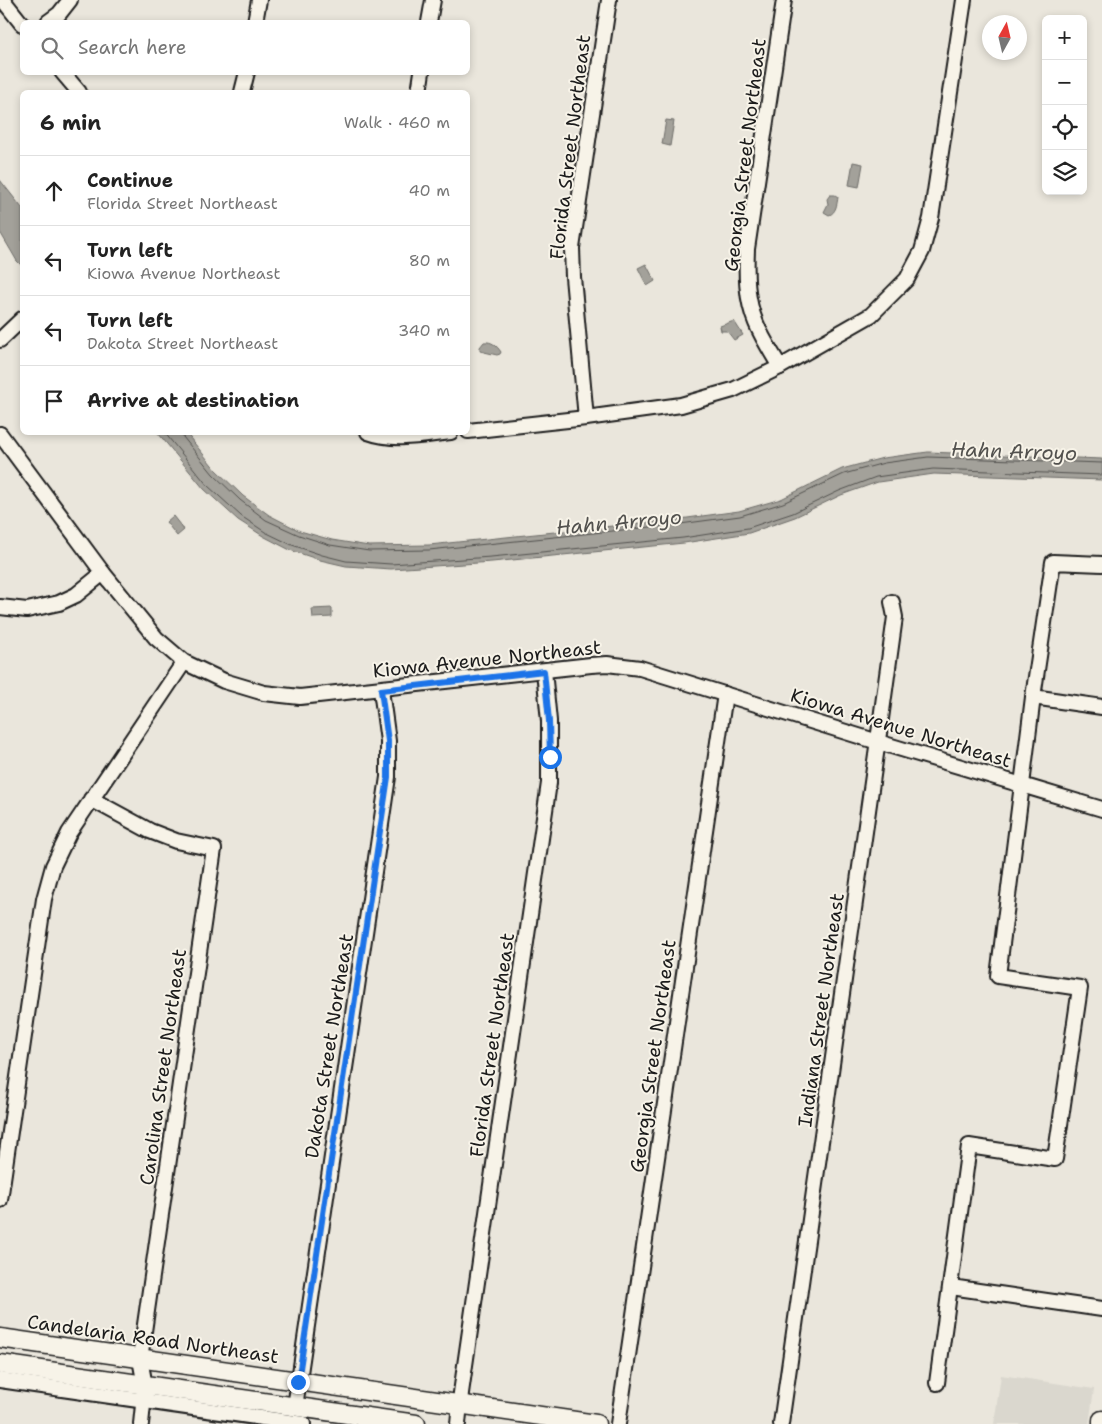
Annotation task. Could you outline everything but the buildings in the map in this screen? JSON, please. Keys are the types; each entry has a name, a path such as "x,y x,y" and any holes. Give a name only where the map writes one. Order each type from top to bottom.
{"main road":[{"name":"Candelaria Road Northeast","path":"0,1338 596,1424"},
{"path":"0,1364 145,1393 294,1407 416,1424"}],"street":[{"path":"2,0 20,22"},
{"path":"51,20 59,14 70,0"},
{"path":"255,20 258,0"},
{"path":"429,20 433,0"},
{"name":"Florida Street Northeast","path":"586,418 572,248 609,0"},
{"name":"Georgia Street Northeast","path":"780,367 756,323 749,299 746,273 747,249 784,0"},
{"path":"470,431 681,405 732,390 780,367 872,315 907,280 922,251 931,218 964,0"},
{"path":"65,75 77,90"},
{"path":"242,90 246,75"},
{"path":"419,90 422,75"},
{"path":"0,340 20,321"},
{"name":"Kiowa Avenue Northeast","path":"0,434 103,573 156,638 184,662 224,681 264,693 300,698 591,665 607,664 640,668 1102,809"},
{"path":"375,435 403,438 427,435"},
{"path":"937,1383 969,1146 1055,1158 1080,988 998,976 1032,696 1053,562 1102,564"},
{"path":"0,607 27,610 59,603 76,595 103,573"},
{"name":"Indiana Street Northeast","path":"782,1424 895,618 892,602"},
{"path":"0,1200 44,899 53,866 69,833 184,662"},
{"name":"Florida Street Northeast","path":"458,1424 459,1404 549,784 549,721 544,671"},
{"name":"Dakota Street Northeast","path":"294,1407 388,777 388,741 381,690"},
{"name":"Georgia Street Northeast","path":"618,1424 724,694"},
{"path":"1032,696 1102,707"},
{"name":"Carolina Street Northeast","path":"91,799 150,831 176,841 214,848 140,1359 145,1393 141,1424"},
{"path":"951,1287 1102,1309"},
{"path":"0,1380 145,1393 302,1424"}],"shaded area":[{"path":"1001,1375 1094,1389 1089,1424 994,1424"}],"water":[{"path":"666,120 674,121 670,146 662,144"},
{"path":"853,162 863,164 859,187 849,185"},
{"path":"0,180 20,205 20,264 0,232"},
{"path":"830,195 838,197 835,210 829,215 824,212"},
{"path":"646,264 655,281 647,286 638,268"},
{"path":"734,321 743,335 734,340 727,331 721,331 720,326"},
{"path":"484,342 494,344 501,352 500,354 480,351 480,347"},
{"path":"160,435 188,435 216,470 243,496 269,515 300,531 332,540 369,546 429,545 680,519 739,511 781,499 842,469 883,458 928,452 1102,459 1102,480 934,474 878,482 841,495 795,517 749,533 684,543 492,562 391,569 346,566 290,550 238,520 204,489"},
{"path":"173,516 184,530 177,536 166,522"},
{"path":"332,608 332,617 313,618 312,609"}],"route":[{"path":"298,1382 388,777 388,741 381,690 544,671 549,721 550,757"}],"water label":[{"name":"Hahn Arroyo","path":"1014,451"},
{"name":"Hahn Arroyo","path":"619,522"}]}
